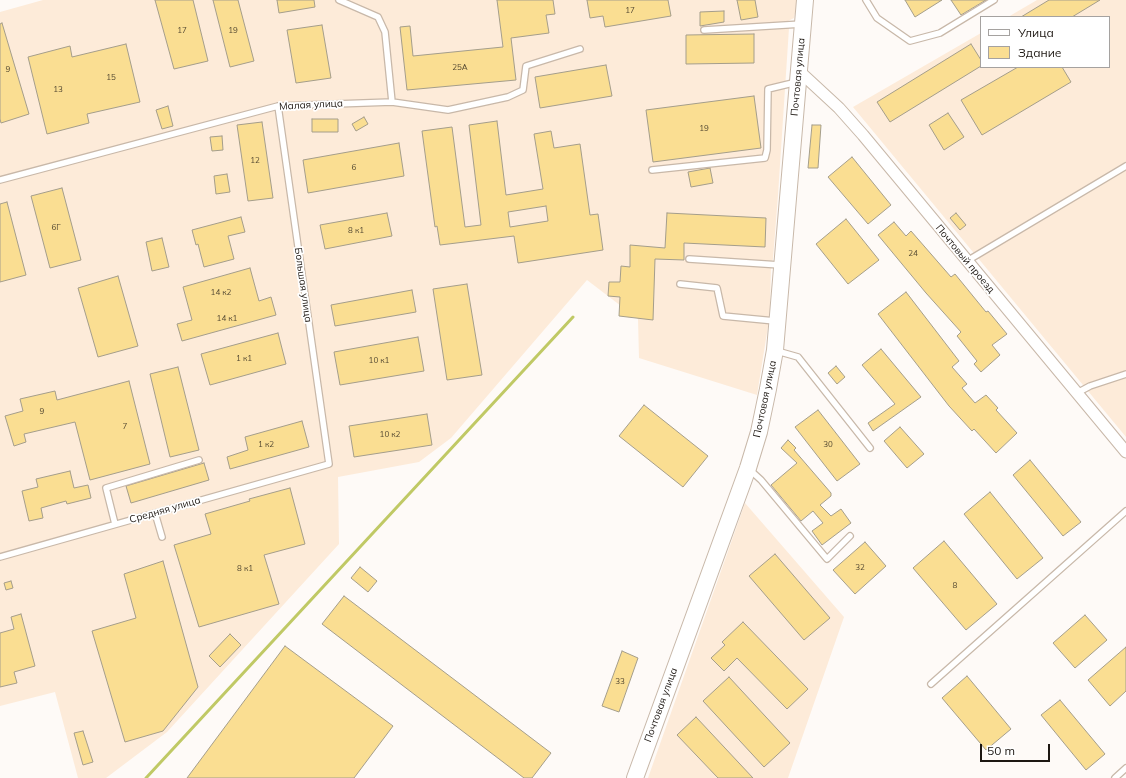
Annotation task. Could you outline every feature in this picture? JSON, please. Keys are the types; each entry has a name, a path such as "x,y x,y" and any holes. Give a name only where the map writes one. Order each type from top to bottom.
{"street":[{"name":"Почтовая улица","path":"635,778 748,468 759,432 775,350 805,0"},
{"name":"Почтовый проезд","path":"798,76 839,108 863,135 1126,452"}],"lane":[{"path":"339,0 378,17 385,32 392,102"},
{"path":"866,0 878,18 910,41 940,33 994,0"},
{"path":"704,30 803,24"},
{"name":"Малая улица","path":"0,180 278,106 392,102 448,110 508,97 523,90 526,66 580,49"},
{"path":"652,170 765,158 767,150 768,89 798,76"},
{"name":"Большая улица","path":"278,106 329,464"},
{"path":"967,262 1126,166"},
{"path":"689,259 782,265"},
{"path":"680,284 717,288 723,316 777,322"},
{"path":"775,350 798,358 870,448"},
{"path":"1076,393 1090,386 1126,374"},
{"path":"115,524 106,488 199,460"},
{"name":"Средняя улица","path":"0,557 329,464"},
{"path":"748,468 761,480 827,559 850,536"},
{"path":"931,684 1126,511"},
{"path":"155,513 162,537"},
{"path":"1115,778 1126,768"}],"shaded area":[{"path":"43,0 798,0 794,18 788,21 789,28 778,195 773,259 771,264 770,314 757,395 639,358 638,319 587,280 451,438 419,462 338,477 339,544 167,732 106,778 78,778 55,692 0,706 0,12"},
{"path":"1037,0 1126,0 1126,437 853,107 980,34 980,68 1110,68 1110,16 1010,16"},
{"path":"745,503 844,617 788,778 648,778"}],"building":[{"path":"155,0 193,0 208,61 174,69"},
{"path":"213,0 238,0 254,61 230,67"},
{"path":"277,0 314,0 315,7 279,13"},
{"path":"497,0 553,0 555,14 546,15 549,33 511,38 516,80 407,90 400,27 410,26 413,56 503,47"},
{"path":"587,0 668,0 671,16 605,27 603,16 590,18"},
{"path":"737,0 755,0 758,17 741,20"},
{"path":"905,0 942,0 915,17"},
{"path":"951,0 986,0 961,15"},
{"path":"1049,0 1100,0 1074,16 1023,16"},
{"path":"724,11 724,22 700,26 700,12"},
{"path":"2,23 29,114 1,123 0,24"},
{"path":"322,25 331,78 296,83 287,30"},
{"path":"754,34 754,63 686,64 686,35"},
{"path":"126,44 140,102 87,114 89,123 47,134 28,57 70,46 72,57"},
{"path":"971,44 980,58 980,67 890,122 877,102"},
{"path":"606,65 612,96 540,108 535,77"},
{"path":"1016,68 1063,68 1071,82 982,135 961,100"},
{"path":"754,96 761,148 653,162 646,110"},
{"path":"168,106 173,126 162,129 156,110"},
{"path":"948,113 964,137 944,150 929,125"},
{"path":"364,117 368,124 356,131 352,124"},
{"path":"312,119 338,119 338,132 312,132"},
{"path":"497,121 506,195 543,189 534,134 551,131 554,148 580,144 590,215 598,214 603,250 518,263 514,236 440,245 437,226 435,227 422,131 452,127 465,227 481,225 469,125","holes":["546,206 548,221 510,227 508,212"]},
{"path":"262,122 273,198 248,201 237,125"},
{"path":"812,125 821,125 818,168 808,168"},
{"path":"222,136 223,150 212,151 210,137"},
{"path":"399,143 404,176 308,193 303,160"},
{"path":"852,157 891,205 868,224 828,177"},
{"path":"710,168 713,183 691,187 688,172"},
{"path":"227,174 230,192 216,194 214,176"},
{"path":"62,188 81,260 50,268 31,196"},
{"path":"7,202 26,275 0,282 0,204"},
{"path":"387,213 392,236 325,249 320,225"},
{"path":"667,213 766,218 765,247 684,243 684,260 655,259 653,320 619,316 620,297 608,296 609,282 620,282 621,266 630,267 630,245 665,248"},
{"path":"956,213 966,225 960,230 950,218"},
{"path":"241,217 245,232 228,236 234,259 204,267 198,244 196,245 192,230"},
{"path":"846,219 879,260 848,284 816,244"},
{"path":"894,222 906,236 911,231 951,277 955,274 986,312 988,311 1007,334 992,345 1000,355 981,372 974,364 977,361 957,336 961,332 926,293 878,235"},
{"path":"162,238 169,267 152,271 146,242"},
{"path":"250,268 259,301 271,297 276,315 182,341 177,324 192,320 183,287"},
{"path":"118,276 138,346 98,357 78,288"},
{"path":"467,284 482,375 447,380 433,289"},
{"path":"412,290 416,312 335,326 331,305"},
{"path":"906,292 959,361 952,367 967,384 962,388 975,403 986,395 998,408 996,410 1017,433 996,453 974,429 972,431 949,406 878,314"},
{"path":"278,333 286,364 210,385 201,354"},
{"path":"418,337 424,371 340,385 334,352"},
{"path":"881,349 921,397 873,431 868,423 895,404 862,365"},
{"path":"836,366 845,377 837,384 828,373"},
{"path":"178,367 199,450 170,457 150,374"},
{"path":"129,381 150,464 90,480 75,422 24,434 26,442 14,446 5,416 23,411 20,399 55,391 57,400"},
{"path":"644,405 708,456 683,487 619,436"},
{"path":"818,410 860,464 837,481 795,427"},
{"path":"427,414 432,445 354,457 349,426"},
{"path":"302,421 309,447 230,469 227,457 248,450 245,437"},
{"path":"900,427 924,454 907,468 884,441"},
{"path":"788,440 796,448 794,450 831,493 831,496 820,505 831,516 841,509 851,523 822,545 812,531 823,523 813,511 801,521 771,485 797,463 781,448"},
{"path":"1030,460 1081,522 1063,536 1013,475"},
{"path":"204,463 209,480 131,503 126,486"},
{"path":"70,471 74,488 88,485 91,498 67,504 66,501 41,508 43,518 29,521 22,491 38,487 36,479"},
{"path":"290,488 305,544 264,555 279,604 199,627 174,545 211,534 205,514 250,501 249,499"},
{"path":"990,492 1043,558 1017,579 964,514"},
{"path":"944,541 997,604 966,630 913,568"},
{"path":"865,542 886,566 855,594 833,570"},
{"path":"775,554 830,618 804,640 749,576"},
{"path":"163,561 198,687 163,731 125,742 92,631 136,618 124,574"},
{"path":"360,567 377,581 368,592 351,578"},
{"path":"11,581 13,588 6,590 4,583"},
{"path":"344,596 551,753 532,778 524,778 322,624"},
{"path":"21,614 35,666 14,672 17,683 0,687 0,633 14,629 11,617"},
{"path":"1085,615 1107,640 1075,668 1053,643"},
{"path":"743,622 808,689 787,709 737,658 724,671 711,658 725,645 722,642"},
{"path":"230,634 241,645 220,667 209,656"},
{"path":"285,646 393,726 354,778 187,778"},
{"path":"1126,647 1126,691 1110,706 1088,680"},
{"path":"622,651 638,658 619,712 602,706"},
{"path":"967,676 1011,729 986,750 942,698"},
{"path":"729,677 790,743 764,767 703,701"},
{"path":"1060,700 1105,754 1086,770 1041,715"},
{"path":"696,717 753,778 718,778 677,735"},
{"path":"83,731 93,762 83,765 74,733"}],"waterway":[{"path":"146,778 573,317"}]}
